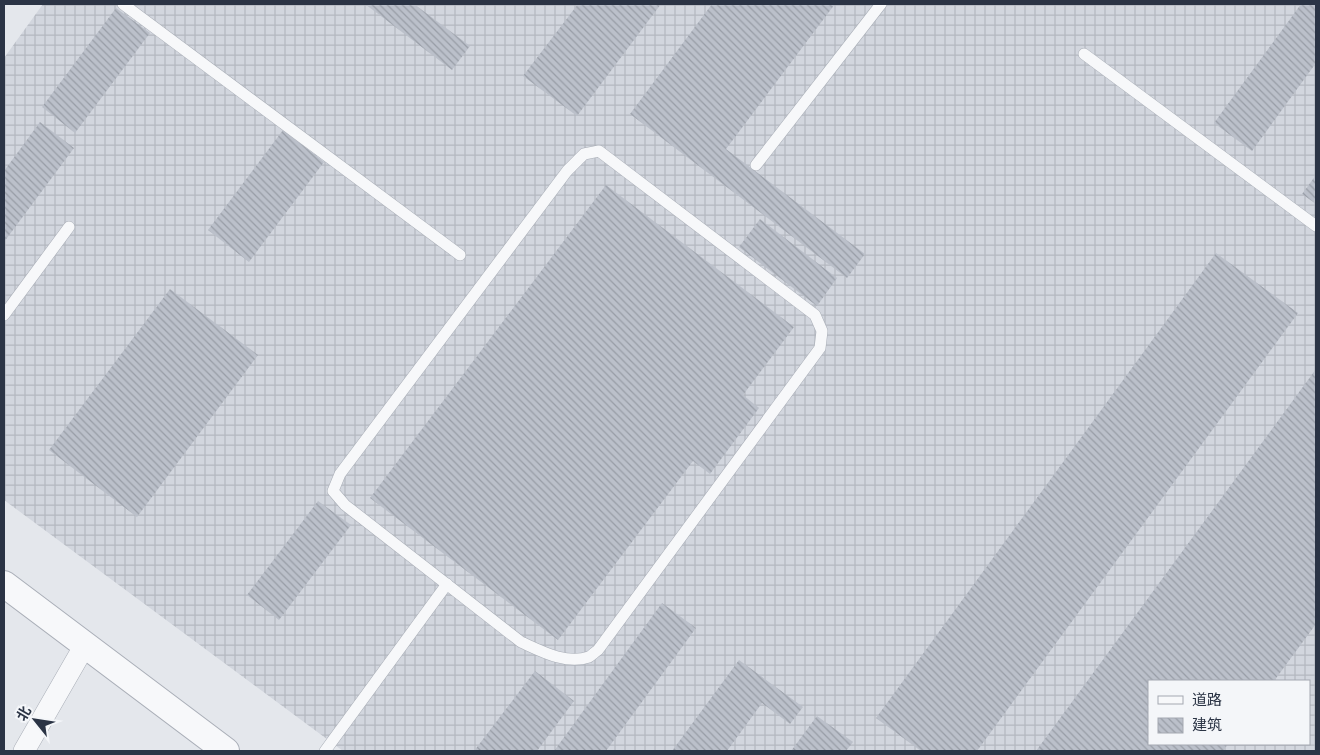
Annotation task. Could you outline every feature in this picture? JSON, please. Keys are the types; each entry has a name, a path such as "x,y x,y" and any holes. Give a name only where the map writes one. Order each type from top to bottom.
{"street":[{"path":"4,584 226,751"},
{"path":"24,751 85,645"}],"lane":[{"path":"123,4 460,254"},
{"path":"756,165 880,4"},
{"path":"1084,54 1316,226"},
{"path":"599,151 815,316 822,331 820,348 598,650 589,657 566,659 544,653 521,642 448,584 345,505 333,491 340,474 567,171 584,154 599,151"},
{"path":"4,315 68,227"},
{"path":"325,751 448,584"}],"shaded area":[{"path":"43,4 1316,4 1316,751 343,751 4,500 4,58"}],"building":[{"path":"365,4 414,4 470,46 452,70"},
{"path":"578,4 661,4 577,116 523,76"},
{"path":"712,4 835,4 726,149 865,254 847,278 630,114"},
{"path":"1301,4 1316,4 1316,63 1252,151 1214,123"},
{"path":"116,8 150,33 75,133 42,107"},
{"path":"40,122 74,148 4,242 4,171"},
{"path":"283,130 324,162 249,262 208,230"},
{"path":"1316,175 1316,204 1302,194"},
{"path":"606,185 794,327 743,395 759,408 710,474 693,461 558,640 370,498"},
{"path":"760,219 837,278 817,306 739,247"},
{"path":"1216,253 1298,313 977,751 921,751 876,718"},
{"path":"170,289 258,355 137,517 49,450"},
{"path":"1316,369 1316,624 1275,680 1148,680 1148,745 1227,745 1223,751 1036,751"},
{"path":"318,501 351,525 279,620 247,595"},
{"path":"662,603 696,628 606,751 554,751"},
{"path":"739,660 803,707 790,724 762,703 727,751 672,751"},
{"path":"535,671 574,701 537,751 474,751"},
{"path":"817,716 853,742 846,751 791,751"}]}
